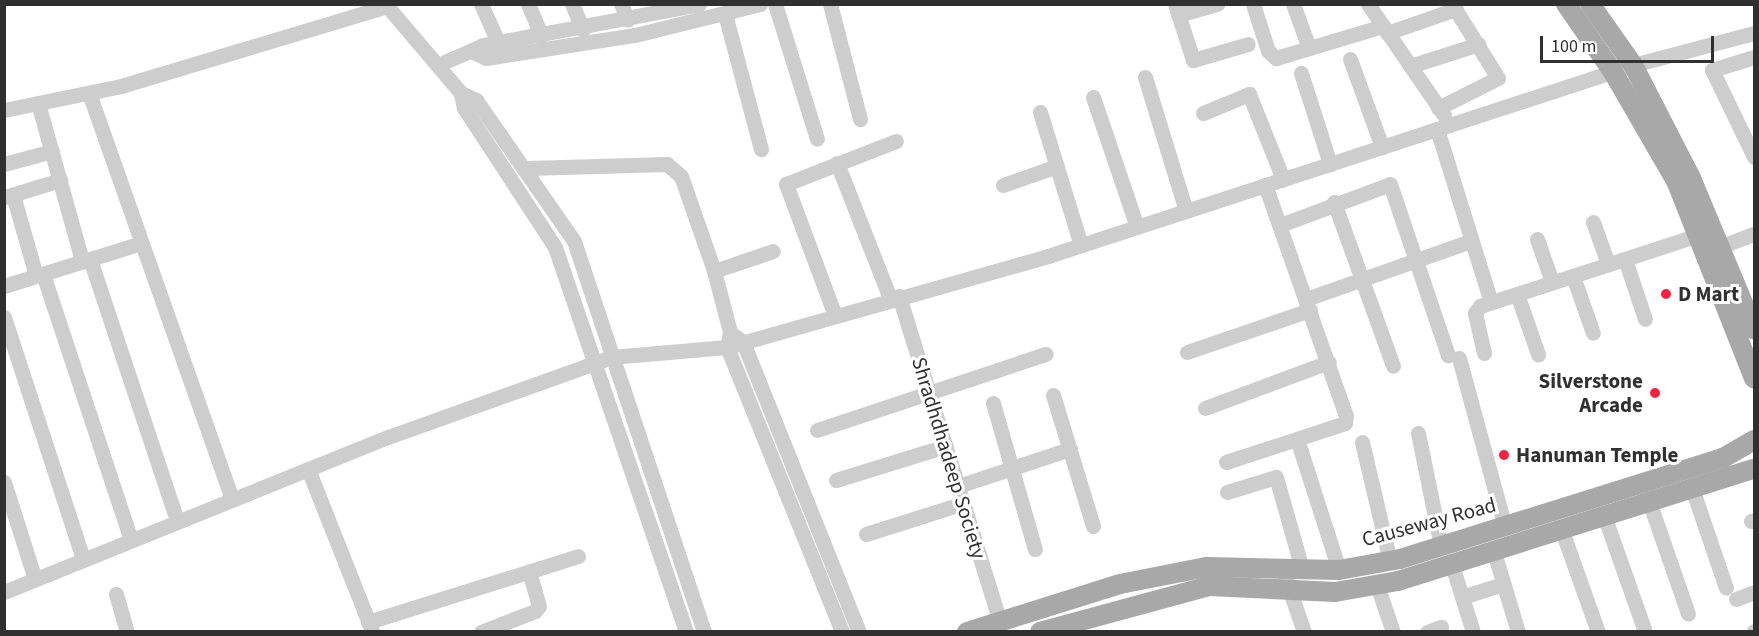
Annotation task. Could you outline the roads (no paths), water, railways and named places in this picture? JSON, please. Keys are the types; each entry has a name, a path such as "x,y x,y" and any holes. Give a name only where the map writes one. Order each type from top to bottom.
{"main road":[{"path":"1566,4 1613,72 1677,183 1755,378"},
{"path":"1590,4 1633,65 1722,246 1755,329"},
{"name":"Causeway Road","path":"967,632 999,620 1120,584 1208,567 1339,570 1390,561 1723,458 1755,440"},
{"path":"1040,632 1209,586 1251,584 1290,592 1371,586 1452,565 1693,491 1755,469"}],"street":[{"path":"481,4 498,42"},
{"path":"528,4 541,35"},
{"path":"572,4 583,30"},
{"path":"621,4 628,20"},
{"path":"440,64 475,53 498,42 583,30 699,4"},
{"path":"475,53 486,58 635,35 760,4"},
{"path":"775,4 817,139"},
{"path":"830,4 860,119"},
{"path":"1217,4 1176,10 1193,60 1248,44"},
{"path":"1253,4 1271,56 1385,29 1454,7 1498,78 1438,108"},
{"path":"1368,4 1438,108 1471,241 1491,302"},
{"path":"4,110 89,93 387,5 440,64 461,93 464,108 555,247 591,364 686,632"},
{"path":"1297,5 1309,48"},
{"path":"725,14 761,149"},
{"path":"4,592 308,469 611,357 733,340 1081,245 1633,65 1755,33"},
{"path":"1410,66 1479,44"},
{"path":"1755,57 1712,70 1755,157"},
{"path":"1350,59 1382,147"},
{"path":"1301,73 1330,164"},
{"path":"1145,76 1186,211"},
{"path":"89,93 138,244 232,499"},
{"path":"461,93 476,100 527,168 574,241 704,632"},
{"path":"1203,113 1249,94 1283,179"},
{"path":"1093,97 1137,227"},
{"path":"38,103 86,260 177,521"},
{"path":"1040,112 1081,245"},
{"path":"834,313 786,184 896,141"},
{"path":"4,164 51,151"},
{"name":"Shradhdhadeep Society","path":"837,163 894,297 930,392 999,620"},
{"path":"1003,185 1057,166"},
{"path":"527,168 674,168 714,271 733,340 842,632"},
{"path":"60,180 9,196 40,275 131,540"},
{"path":"1280,225 1335,202 1390,184 1415,258 1453,357 1505,526"},
{"path":"1226,462 1345,423 1329,362 1265,185"},
{"path":"1335,202 1393,366"},
{"path":"1593,222 1608,264"},
{"path":"1722,246 1755,234"},
{"path":"1484,353 1475,313 1491,302 1698,236"},
{"path":"1537,239 1552,282"},
{"path":"1187,352 1308,305 1361,278 1471,241"},
{"path":"4,286 138,244"},
{"path":"714,271 773,251"},
{"path":"1625,259 1645,319"},
{"path":"1573,276 1593,333"},
{"path":"1517,294 1538,354"},
{"path":"4,317 83,559"},
{"path":"733,340 859,632"},
{"path":"817,430 1046,354"},
{"path":"1205,408 1329,362"},
{"path":"1053,395 1092,526"},
{"path":"993,403 1015,467 1035,549"},
{"path":"1418,433 1441,546"},
{"path":"1297,439 1339,570"},
{"path":"1362,442 1390,561"},
{"path":"836,480 946,446"},
{"path":"958,486 1070,449"},
{"path":"308,469 370,627 578,556"},
{"path":"1227,492 1276,477 1302,569"},
{"path":"4,482 35,579"},
{"path":"1693,491 1731,593 1755,592"},
{"path":"866,534 964,503"},
{"path":"1650,504 1688,614"},
{"path":"1605,518 1644,629"},
{"path":"1562,531 1598,632"},
{"path":"1494,552 1518,632"},
{"path":"1452,565 1473,632"},
{"path":"1282,568 1304,632"},
{"path":"481,632 535,611 539,606 529,571"},
{"path":"1462,597 1503,584"},
{"path":"1371,586 1383,632"},
{"path":"1371,586 1393,632"},
{"path":"116,594 126,632"}],"place":[{"name":"D Mart","path":"1666,294"},
{"name":"Silverstone Arcade","path":"1655,393"},
{"name":"Hanuman Temple","path":"1504,455"}]}
